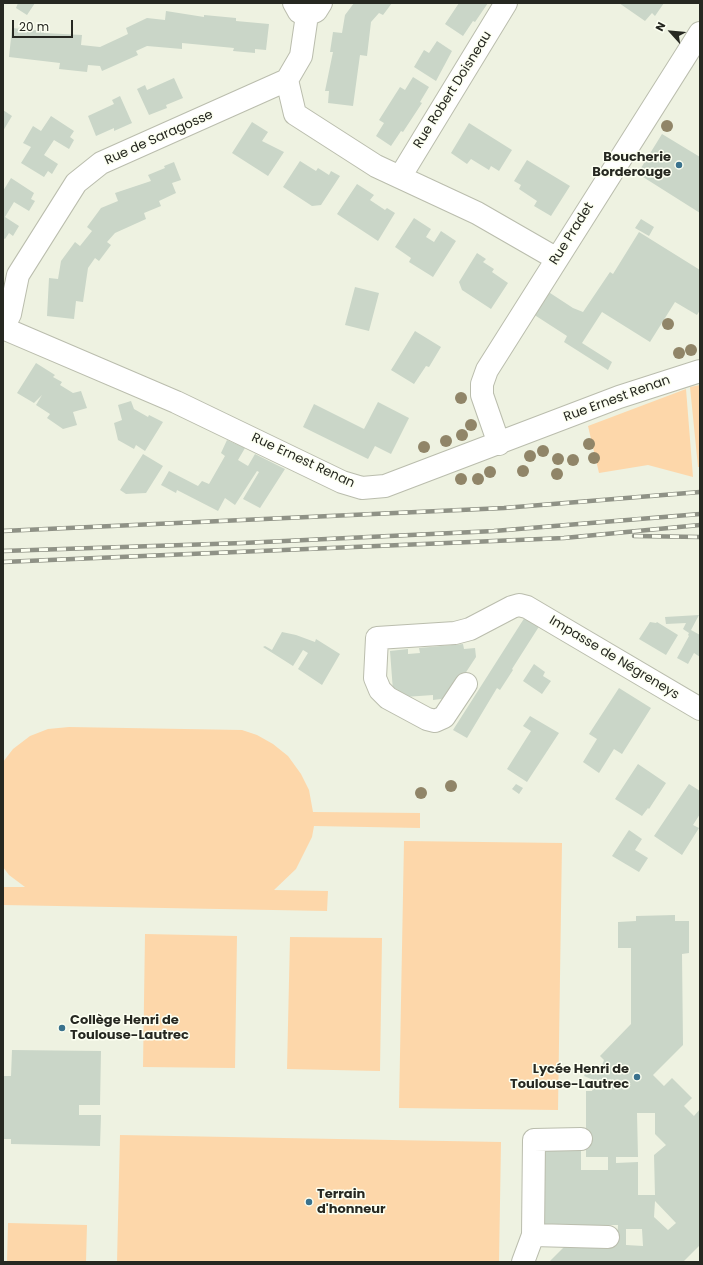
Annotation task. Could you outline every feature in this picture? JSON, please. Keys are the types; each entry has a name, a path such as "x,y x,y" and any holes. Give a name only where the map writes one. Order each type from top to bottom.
{"street":[{"name":"Rue Robert Doisneau","path":"400,177 506,3"},
{"path":"308,7 302,56 286,80 295,114 376,166 477,213 557,259"},
{"name":"Rue Pradet","path":"499,444 482,395 482,384 487,370 700,35"},
{"name":"Rue de Saragosse","path":"3,328 10,314 18,275 76,183 101,163 286,80"},
{"name":"Rue Ernest Renan","path":"3,328 176,402 352,486 362,488 385,486 499,444 619,396 700,371"},
{"name":"Impasse de Négreneys","path":"466,684 444,717 434,720 427,719 388,698 380,690 375,678 377,638 455,633 470,629 512,607 519,605 527,607 700,709"},
{"path":"523,1262 533,1235 534,1140 581,1139"},
{"path":"533,1235 608,1237"}],"shaded area":[{"path":"700,385 700,467 698,467 690,387"},
{"path":"686,389 693,477 648,465 599,473 588,426"},
{"path":"69,727 242,730 257,735 273,744 288,756 301,774 309,790 313,812 420,813 420,828 314,826 312,837 296,869 274,890 328,891 327,911 3,905 3,887 25,887 9,875 3,867 3,762 13,749 30,736 48,729"},
{"path":"404,841 562,843 558,1110 399,1108"},
{"path":"145,934 237,936 235,1068 143,1067"},
{"path":"290,937 382,938 380,1071 287,1069"},
{"name":"Terrain d'honneur","path":"120,1135 501,1142 499,1262 117,1262"},
{"path":"8,1223 87,1225 86,1262 7,1262"}],"building":[{"path":"18,3 35,3 27,15 16,8"},
{"path":"354,3 392,3 383,15 379,13 371,22 367,56 360,55 353,106 328,103 329,91 325,91 333,52 330,52 333,32 342,33 345,15"},
{"path":"459,3 488,3 463,36 445,24"},
{"path":"619,3 664,3 655,16 652,13 645,21"},
{"path":"166,11 204,17 204,15 236,18 236,21 269,24 266,50 255,49 255,53 233,51 234,48 182,43 182,49 147,46 136,51 138,55 102,71 100,66 88,65 87,72 59,69 60,63 9,57 12,28 44,31 44,33 82,35 81,45 100,47 128,34 126,28 147,18 165,20"},
{"path":"437,41 452,51 436,81 414,67 424,50 429,53"},
{"path":"413,77 429,87 420,102 422,103 403,132 401,131 391,146 376,136 384,123 379,120 400,87 405,90"},
{"path":"174,78 183,98 166,105 167,108 149,115 137,89 145,85 147,90"},
{"path":"120,96 132,123 114,131 114,128 96,136 88,116 114,104 112,100"},
{"path":"3,110 12,116 3,131"},
{"path":"51,116 74,131 70,137 74,140 69,149 54,140 44,155 58,164 52,174 48,171 44,177 21,163 31,147 23,143 33,126 41,131"},
{"path":"252,122 268,132 262,141 284,152 268,176 232,153"},
{"path":"469,123 512,150 499,171 491,166 489,170 471,159 467,164 451,153"},
{"path":"662,134 700,157 700,213 643,177 647,171 641,168"},
{"path":"527,160 570,186 551,216 534,206 537,201 519,189 521,185 514,181"},
{"path":"300,161 316,171 318,168 329,175 331,171 340,176 321,205 312,206 283,187"},
{"path":"174,162 181,180 172,183 176,193 159,201 161,206 144,213 146,219 115,233 107,242 111,245 99,261 95,258 88,268 83,302 76,301 74,319 47,316 49,278 58,279 61,261 75,242 80,246 92,231 87,227 101,208 118,201 115,193 151,181 148,175 165,168 164,166"},
{"path":"11,178 34,193 31,199 35,201 29,211 14,202 5,217 19,226 13,236 9,233 5,239 3,238 3,191"},
{"path":"357,184 374,195 370,200 385,210 387,208 395,213 378,241 337,214"},
{"path":"414,218 431,229 426,237 434,242 441,231 456,241 433,277 409,262 411,258 395,247"},
{"path":"641,219 654,227 649,236 635,228"},
{"path":"639,232 700,270 700,310 697,315 675,302 650,342 602,312 582,343 612,362 608,370 564,342 567,336 533,314 547,291 573,308 583,312 610,272 613,274"},
{"path":"477,253 486,259 483,262 494,269 492,272 508,283 491,309 462,290 459,282"},
{"path":"355,287 379,293 369,331 345,325"},
{"path":"415,331 441,347 429,367 426,366 414,384 391,370"},
{"path":"36,363 55,375 53,377 62,382 60,385 73,393 81,391 87,408 73,412 77,425 63,429 47,418 50,414 36,405 42,395 34,403 17,393"},
{"path":"131,401 134,409 148,417 149,415 163,422 145,451 136,445 134,449 118,440 114,423 122,420 118,405"},
{"path":"378,402 409,418 391,454 375,446 368,459 303,427 314,404 364,429"},
{"path":"227,440 245,448 238,460 248,466 255,454 285,469 260,508 243,499 259,472 257,471 235,505 225,498 218,511 177,490 176,493 161,485 169,471 198,486 202,481 209,484 225,456 221,453"},
{"path":"143,454 163,466 146,493 126,494 120,490"},
{"path":"699,615 691,630 700,635 700,657 694,653 688,664 677,658 689,636 689,633 683,629 686,623 666,624 665,617"},
{"path":"525,617 540,625 500,690 497,688 467,738 453,730"},
{"path":"650,622 657,622 678,635 666,655 639,639"},
{"path":"282,632 315,642 316,639 340,654 322,685 298,669 308,653 303,650 293,666 263,647 265,646 272,650"},
{"path":"463,644 464,649 475,648 476,657 449,698 433,700 433,695 405,697 393,691 390,651 408,649 408,654 420,653 419,648"},
{"path":"534,664 545,672 543,676 551,681 542,694 523,681"},
{"path":"619,688 651,708 622,754 614,749 599,773 583,762 597,739 589,734"},
{"path":"530,716 559,733 527,782 507,769 531,731 523,726"},
{"path":"638,764 666,783 649,809 648,808 642,816 615,799"},
{"path":"516,784 523,788 519,794 512,789"},
{"path":"689,784 700,791 700,814 693,825 699,828 682,855 654,836"},
{"path":"629,830 642,839 635,850 648,858 639,872 612,856"},
{"path":"675,915 675,921 689,921 689,953 682,954 683,1045 653,1075 664,1086 672,1078 692,1098 684,1106 694,1116 700,1109 700,1245 683,1262 549,1262 567,1244 617,1245 618,1225 567,1225 567,1229 541,1229 540,1146 581,1146 581,1170 608,1170 608,1157 586,1157 586,1091 592,1091 596,1081 584,1076 589,1066 600,1070 604,1060 600,1056 631,1024 631,948 618,948 618,922 636,921 636,916","holes":["637,1113 655,1113 655,1134 666,1145 654,1155 655,1195 638,1195 638,1162 616,1163 616,1157 638,1157","655,1201 676,1223 668,1230 654,1217","626,1229 642,1229 643,1246 626,1245"]},
{"path":"12,1050 101,1051 100,1105 79,1105 79,1115 101,1115 100,1146 11,1144 11,1139 3,1139 3,1076 11,1076"}],"railway":[{"path":"3,531 504,508 700,492"},
{"path":"3,551 243,543 494,531 700,514"},
{"path":"3,562 564,538 700,525"},
{"path":"634,536 700,537"}],"place":[{"name":"Boucherie Borderouge","path":"679,165"},
{"name":"Collège Henri de Toulouse-Lautrec","path":"62,1028"},
{"name":"Lycée Henri de Toulouse-Lautrec","path":"637,1077"},
{"name":"Terrain d'honneur","path":"309,1202"}]}
